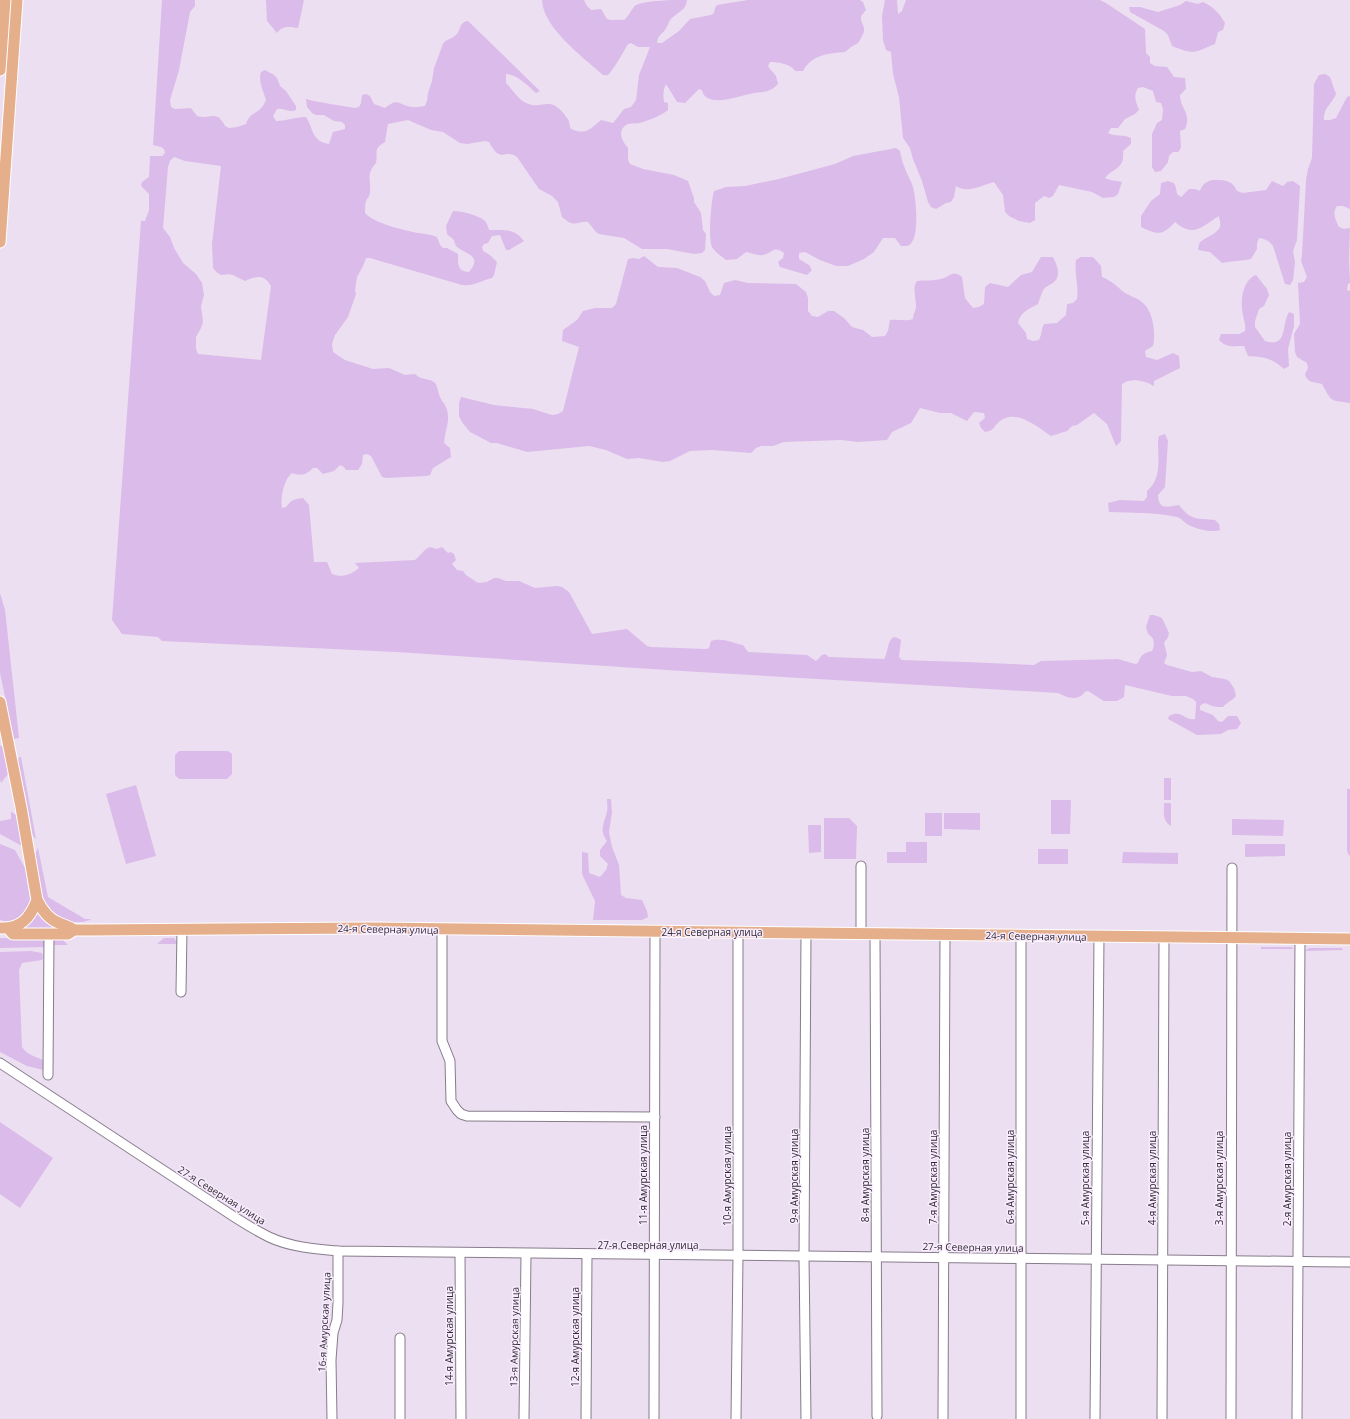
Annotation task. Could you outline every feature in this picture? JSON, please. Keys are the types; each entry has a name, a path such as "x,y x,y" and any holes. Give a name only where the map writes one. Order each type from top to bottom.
{"main road":[{"path":"0,70 5,0"},
{"path":"0,242 3,163 17,0"},
{"path":"3,33 15,34"},
{"path":"0,702 21,807 37,900 28,918 19,924 2,928"},
{"name":"24-я Северная улица","path":"37,900 48,916 58,923 70,926 74,930"},
{"name":"24-я Северная улица","path":"2,928 13,934 68,934 74,930 372,928 1350,939"}],"street":[{"path":"861,866 861,934"},
{"name":"3-я Амурская улица","path":"1231,1419 1230,1261 1232,868"},
{"path":"181,992 182,929"},
{"path":"442,929 442,1041 450,1061 451,1101 461,1114 467,1116 655,1116"},
{"name":"11-я Амурская улица","path":"654,1419 655,932"},
{"name":"10-я Амурская улица","path":"736,1419 738,1256 738,933"},
{"name":"9-я Амурская улица","path":"806,933 804,1257 806,1419"},
{"path":"48,1076 49,934"},
{"name":"8-я Амурская улица","path":"875,934 877,1416"},
{"name":"7-я Амурская улица","path":"944,1419 945,934"},
{"name":"6-я Амурская улица","path":"1021,935 1021,1419"},
{"name":"5-я Амурская улица","path":"1095,1419 1099,936"},
{"name":"4-я Амурская улица","path":"1162,1419 1164,937"},
{"name":"2-я Амурская улица","path":"1297,1419 1300,939"},
{"name":"27-я Северная улица","path":"0,1063 254,1229 292,1245 338,1251 460,1253 1350,1262"},
{"name":"16-я Амурская улица","path":"332,1419 331,1360 333,1333 337,1314 338,1251"},
{"name":"14-я Амурская улица","path":"460,1253 461,1419"},
{"name":"13-я Амурская улица","path":"524,1419 526,1254"},
{"name":"12-я Амурская улица","path":"586,1419 587,1255"},
{"path":"400,1338 400,1419"}],"shaded area":[{"path":"162,0 195,0 195,6 190,12 179,70 170,100 171,107 175,109 191,108 197,116 202,117 216,116 225,126 229,128 246,124 247,120 251,116 261,109 266,100 260,79 261,72 265,70 277,78 280,86 286,91 296,106 296,110 293,111 277,109 273,116 276,121 306,117 316,137 319,140 329,144 333,132 345,129 345,125 342,122 334,121 324,115 316,115 312,113 307,107 306,99 355,108 359,107 362,95 366,94 370,96 374,104 385,108 396,102 414,107 425,106 434,68 443,44 456,35 463,23 468,21 540,91 536,93 518,78 506,74 506,83 523,101 532,105 551,104 556,106 568,119 571,129 580,132 587,130 601,120 613,123 624,109 631,107 636,100 639,75 650,47 638,47 631,43 627,45 610,73 608,75 603,75 575,51 556,31 544,11 542,0 584,0 591,10 601,9 607,19 624,20 636,5 642,3 667,0 687,0 685,7 669,21 665,30 657,40 657,43 662,43 679,31 690,19 711,15 714,13 717,5 748,0 860,0 863,2 866,10 861,16 864,32 858,43 845,52 827,54 816,58 806,66 803,71 795,71 787,65 770,62 768,66 776,76 778,84 775,87 765,92 754,93 731,99 710,99 705,96 702,90 699,89 685,103 677,102 666,84 663,97 664,102 668,103 668,110 646,121 628,124 622,129 621,136 628,148 628,160 630,164 643,169 674,175 688,181 694,202 701,213 703,230 706,234 705,250 702,253 694,254 667,249 642,249 624,238 599,234 588,222 575,224 571,223 562,217 558,202 552,196 539,189 517,157 509,154 503,155 497,153 489,142 485,141 467,144 460,143 443,132 431,130 408,120 388,124 385,142 377,149 376,163 371,170 370,193 366,202 365,213 370,217 390,226 437,237 443,248 447,248 458,254 460,269 465,272 469,272 473,266 474,258 459,249 454,240 447,234 446,226 453,211 474,215 486,222 489,230 504,230 512,232 524,241 509,250 506,250 500,235 492,236 488,243 484,244 482,247 483,251 497,262 494,275 492,278 470,285 462,285 366,258 357,277 355,290 356,294 348,317 335,335 332,344 333,352 345,360 373,369 389,368 405,375 415,374 421,378 433,381 447,410 448,419 444,443 450,448 451,457 433,468 430,475 426,476 382,477 371,456 367,454 363,455 362,464 358,470 346,470 340,465 334,471 323,474 317,468 313,468 304,474 292,473 283,489 282,508 286,507 293,500 303,498 309,505 314,562 327,562 332,574 342,576 353,572 359,568 355,563 415,560 430,547 437,549 442,547 448,553 451,552 454,554 456,560 452,564 457,570 463,571 466,575 478,583 487,582 494,578 498,578 506,581 519,581 535,588 562,587 569,592 592,634 627,629 647,646 651,647 706,649 709,648 711,641 719,640 743,645 748,652 807,655 816,661 825,654 829,657 884,659 889,643 893,637 896,637 901,640 899,657 902,660 1034,665 1041,661 1118,659 1135,664 1138,663 1143,654 1152,651 1153,649 1153,640 1148,634 1146,627 1150,615 1154,615 1162,618 1169,633 1164,643 1167,655 1164,663 1192,672 1201,671 1212,677 1225,679 1229,681 1234,688 1236,696 1223,707 1205,703 1200,706 1200,710 1213,715 1218,721 1222,722 1228,716 1237,716 1241,723 1237,729 1228,730 1221,734 1197,735 1168,719 1169,716 1173,714 1180,714 1191,719 1195,719 1196,702 1193,699 1186,696 1172,696 1125,685 1124,697 1117,701 1104,701 1088,691 1084,692 1079,697 1073,698 1058,693 682,671 396,652 162,641 158,637 122,634 112,620 141,221 145,221 149,210 149,194 141,186 142,182 149,177 150,156 162,156 165,153 164,149 161,147 153,145","holes":["174,157 185,161 221,166 212,244 213,268 221,275 229,274 245,281 260,277 266,279 271,286 261,360 198,354 196,349 196,337 203,322 201,306 204,295 202,283 196,274 183,263 174,248 170,237 163,228 168,167 170,161"]},
{"path":"266,0 304,0 298,28 284,28 279,30 277,33 267,21"},
{"path":"885,0 897,0 898,14 902,11 906,0 1100,0 1106,3 1145,29 1146,53 1150,57 1150,63 1155,66 1167,67 1174,77 1185,78 1186,89 1180,95 1187,124 1185,129 1180,131 1181,148 1178,152 1173,152 1169,156 1168,162 1161,171 1155,172 1152,167 1152,134 1157,123 1162,120 1163,109 1161,103 1156,102 1153,91 1143,87 1138,88 1135,96 1139,110 1135,114 1125,119 1118,128 1111,128 1108,133 1131,138 1131,144 1123,151 1121,165 1108,174 1105,178 1122,182 1118,194 1114,197 1103,198 1092,192 1059,185 1053,196 1049,198 1044,196 1035,203 1035,220 1030,223 1019,221 1009,216 1005,212 1003,195 994,182 970,189 956,186 954,197 951,202 946,203 936,209 931,207 910,148 903,138 899,97 893,74 891,52 886,50 883,40 882,16"},
{"path":"1186,1 1198,4 1203,2 1216,11 1223,19 1225,23 1223,30 1218,32 1215,44 1194,52 1185,51 1172,46 1168,35 1164,31 1130,12 1129,7 1140,7 1158,12 1180,5"},
{"path":"1325,74 1330,77 1336,94 1326,109 1324,120 1336,118 1347,97 1350,96 1350,209 1343,206 1337,206 1334,214 1339,227 1344,229 1350,228 1350,283 1348,284 1347,290 1350,291 1350,403 1332,399 1322,384 1311,382 1307,379 1305,374 1308,368 1307,363 1297,357 1295,352 1294,334 1300,324 1298,283 1304,282 1307,277 1301,261 1306,180 1312,158 1314,84 1319,75"},
{"path":"896,148 900,151 905,169 913,187 915,199 916,231 911,244 901,246 895,238 883,238 874,252 864,259 848,266 836,266 805,252 799,253 799,259 809,265 812,270 807,275 780,267 778,262 783,258 784,253 777,250 761,255 746,252 737,259 726,260 712,247 710,236 710,219 714,191 726,187 745,186 779,179 835,164 853,156"},
{"path":"1212,180 1223,180 1230,182 1237,191 1243,193 1266,190 1272,181 1283,186 1287,182 1293,181 1300,186 1297,240 1293,251 1295,262 1293,280 1290,285 1285,284 1273,246 1265,240 1259,238 1257,249 1251,259 1247,260 1222,263 1210,252 1198,250 1199,244 1203,240 1214,234 1219,229 1219,216 1202,227 1193,230 1182,227 1175,222 1167,230 1160,233 1152,232 1141,227 1141,216 1151,201 1160,194 1161,183 1168,181 1174,183 1177,194 1181,197 1189,189 1200,191 1204,184"},
{"path":"644,256 658,267 677,268 700,277 705,281 710,292 714,296 720,295 724,283 735,280 748,283 796,284 806,292 808,298 808,311 812,316 818,317 828,311 834,311 844,318 852,327 863,330 872,337 885,336 888,331 890,320 913,319 916,308 914,290 917,281 938,280 951,274 958,275 962,277 965,298 973,308 979,307 984,304 985,287 990,283 1008,287 1021,275 1032,272 1041,257 1053,257 1058,270 1056,280 1045,288 1038,304 1023,313 1018,323 1026,333 1027,339 1033,341 1039,340 1044,324 1057,323 1066,315 1067,304 1073,303 1077,299 1076,260 1081,257 1093,257 1101,266 1102,277 1112,282 1125,293 1140,301 1149,310 1154,328 1154,341 1153,346 1145,351 1146,357 1157,360 1173,353 1179,356 1180,368 1154,381 1154,386 1138,380 1122,384 1121,441 1116,446 1107,424 1094,413 1077,425 1072,426 1067,431 1051,436 1033,424 1020,418 1006,418 1000,421 993,429 985,432 979,423 985,418 984,413 974,412 967,421 951,413 940,413 920,408 911,423 892,432 887,440 858,442 841,440 784,442 773,446 761,446 756,448 751,453 712,450 690,451 670,461 663,462 639,458 627,459 606,450 589,446 527,452 497,443 491,443 470,432 459,416 459,403 461,397 494,405 533,409 552,415 563,411 579,347 562,341 563,330 577,320 583,311 595,308 612,308 616,304 628,259 639,259"},
{"path":"1256,275 1267,289 1269,295 1264,306 1259,309 1255,321 1255,327 1265,341 1272,342 1281,339 1289,312 1294,314 1294,326 1288,349 1289,366 1284,369 1276,362 1268,359 1248,356 1244,346 1227,345 1219,340 1221,334 1239,334 1245,331 1242,310 1243,292 1245,286 1251,278"},
{"path":"1165,434 1168,441 1165,487 1158,495 1158,500 1164,506 1179,505 1187,514 1195,518 1215,520 1219,524 1220,530 1208,531 1199,529 1187,524 1181,519 1169,515 1109,512 1108,503 1120,500 1144,501 1147,497 1147,491 1152,486 1157,475 1159,436"},
{"path":"0,593 5,610 19,738 14,739 0,673"},
{"path":"3,745 8,774 1,783 0,746"},
{"path":"179,751 228,751 232,754 232,774 227,779 179,779 175,775 175,755"},
{"path":"19,757 21,757 36,839 33,836 18,761"},
{"path":"1164,778 1171,778 1171,800 1164,800"},
{"path":"136,785 156,856 126,864 106,794"},
{"path":"1347,789 1350,789 1350,856 1347,850"},
{"path":"607,799 611,799 612,813 609,832 612,847 619,865 621,895 626,898 642,900 648,917 642,920 593,920 595,901 582,874 582,852 588,853 589,873 600,877 606,870 608,864 600,856 600,850 607,841 603,834 603,830 607,810"},
{"path":"1051,800 1071,800 1070,834 1051,834"},
{"path":"1164,803 1171,803 1171,826 1165,819"},
{"path":"11,812 16,815 22,846 0,834 0,821 11,819"},
{"path":"925,813 942,813 942,836 925,836"},
{"path":"944,813 980,813 980,830 944,829"},
{"path":"824,818 849,818 857,826 856,859 824,859"},
{"path":"1232,819 1284,820 1283,836 1232,835"},
{"path":"808,825 821,825 821,852 809,853"},
{"path":"906,842 927,842 927,863 887,863 887,852 906,852"},
{"path":"0,844 15,850 25,868 30,904 23,916 13,922 0,920"},
{"path":"1245,844 1285,844 1285,856 1246,857"},
{"path":"38,848 48,897 85,919 91,919 81,922 63,920 49,912 41,894 35,854"},
{"path":"1038,849 1068,849 1068,864 1038,864"},
{"path":"1123,852 1178,853 1178,864 1122,863"},
{"path":"38,909 67,930 19,929"},
{"path":"0,938 42,939 45,941 47,947 0,948"},
{"path":"57,938 61,938 68,945 51,945"},
{"path":"164,938 174,938 178,944 157,944"},
{"path":"1261,947 1291,947 1294,949 1261,949"},
{"path":"1309,948 1342,948 1343,950 1305,951"},
{"path":"31,951 42,953 43,957 42,960 22,963 19,970 22,1047 30,1055 47,1063 46,1068 43,1070 27,1066 0,1052 0,952"},
{"path":"0,1122 53,1158 20,1208 0,1194"}]}
